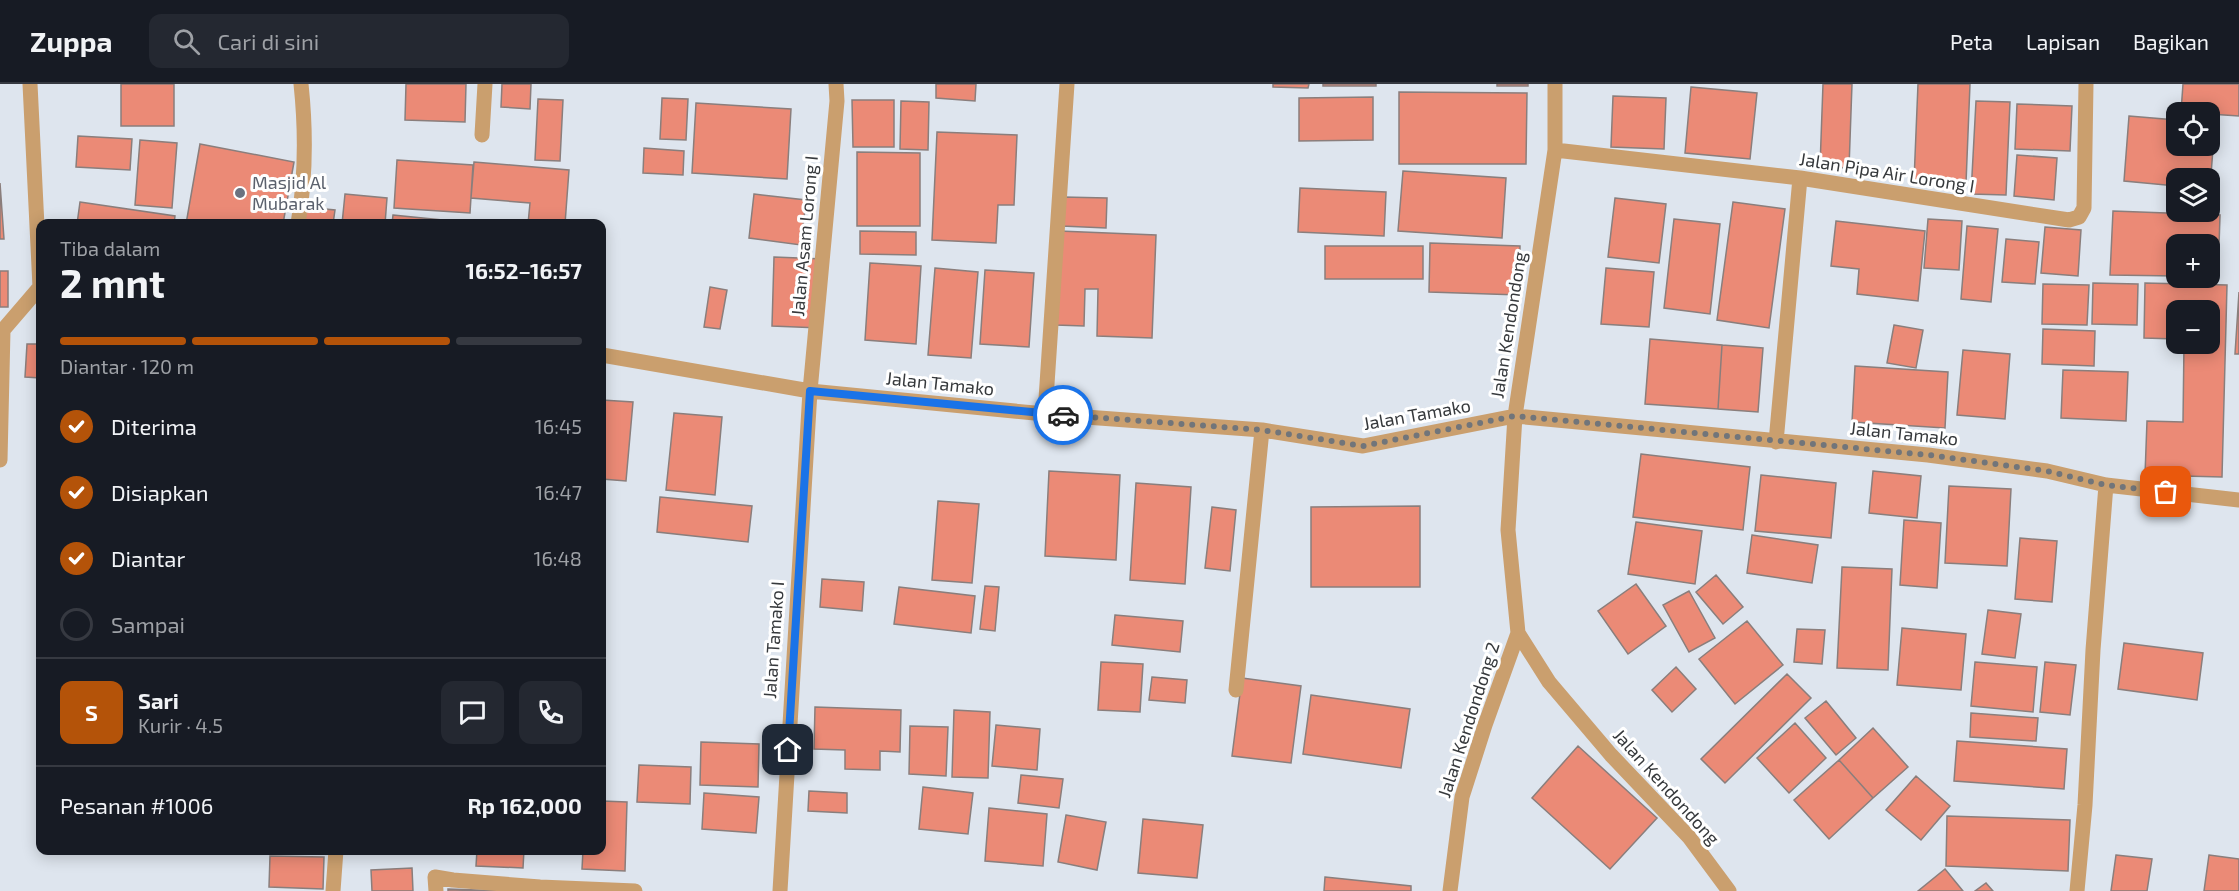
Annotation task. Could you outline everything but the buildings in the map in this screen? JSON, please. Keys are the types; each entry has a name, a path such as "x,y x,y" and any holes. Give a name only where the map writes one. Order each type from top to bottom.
{"street":[{"path":"30,84 37,219"},
{"path":"299,219 304,176 305,126 301,84"},
{"path":"482,135 485,84"},
{"name":"Jalan Asam Lorong I","path":"810,391 837,101 836,84"},
{"path":"1045,414 1067,84"},
{"name":"Jalan Kendondong","path":"1555,84 1555,150 1515,416 1508,530 1518,633 1549,682 1611,755 1689,837 1729,891"},
{"name":"Jalan Pipa Air Lorong I","path":"1555,150 1800,178 2068,220 2079,217 2084,208 2086,84"},
{"path":"1776,442 1800,178"},
{"path":"0,460 1,330 36,291"},
{"name":"Jalan Tamako","path":"606,356 810,391 1045,414 1262,430 1363,446 1515,416 1929,455 2047,471 2106,485 2239,500"},
{"name":"Jalan Tamako I","path":"780,891 810,391"},
{"path":"1236,690 1262,430"},
{"path":"2077,891 2085,805 2093,650 2106,485"},
{"name":"Jalan Kendondong 2","path":"1450,891 1462,797 1518,633"},
{"path":"333,891 336,855"},
{"path":"436,891 435,877 540,887 635,891"}],"way so far":[{"path":"1063,415 1262,430 1363,446 1515,416 1929,455 2047,471 2106,485 2166,492"}],"place":[{"name":"Masjid Al Mubarak","path":"240,193"}],"route":[{"path":"788,750 810,391 1063,415"}]}
